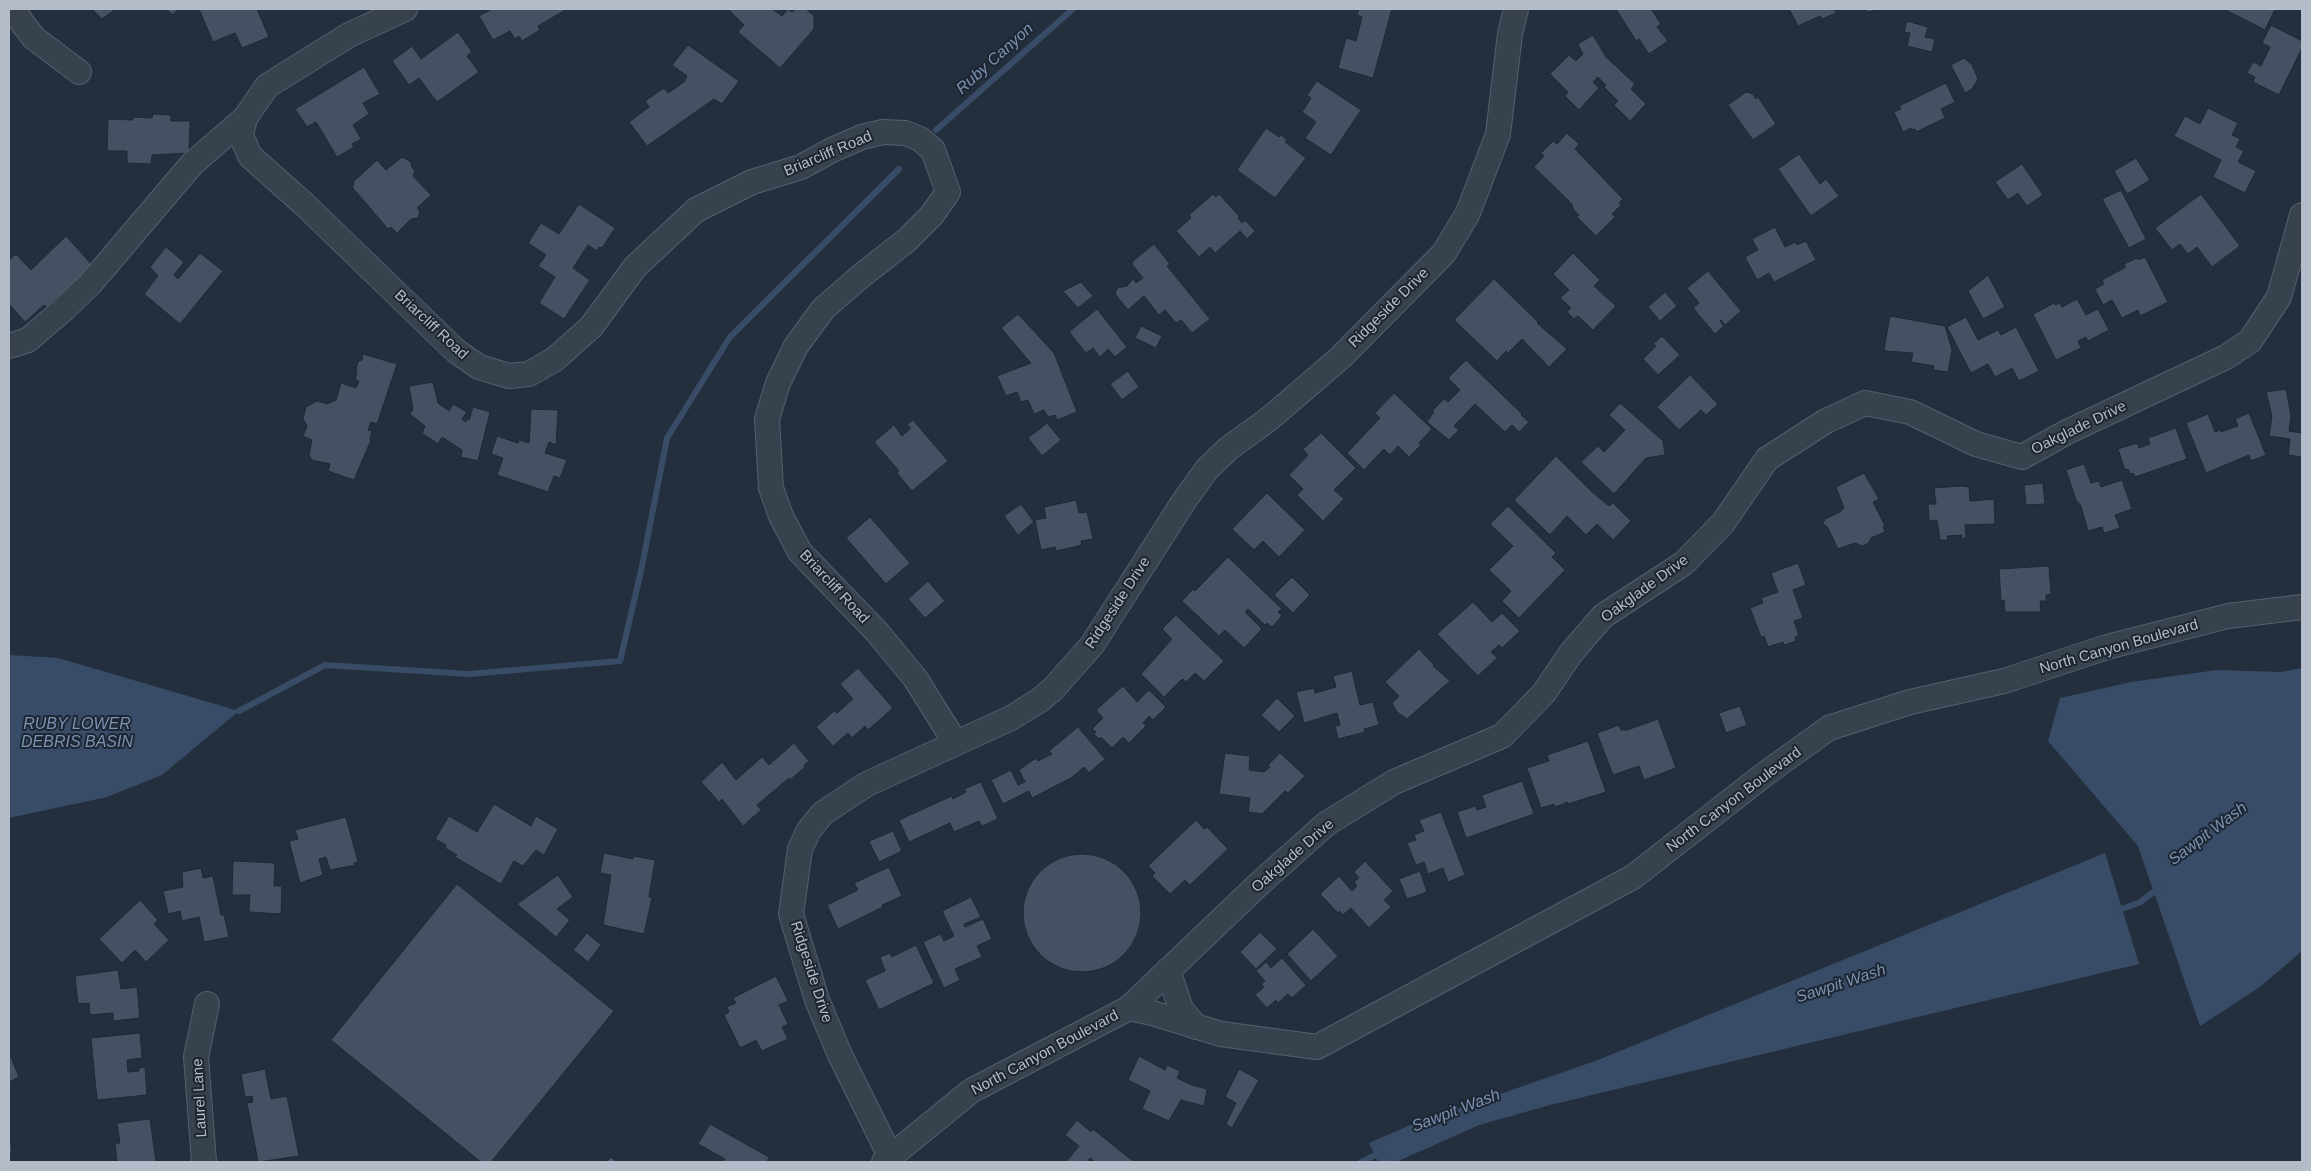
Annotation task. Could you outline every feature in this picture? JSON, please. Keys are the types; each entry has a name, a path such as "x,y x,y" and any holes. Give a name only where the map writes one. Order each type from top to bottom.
{"street":[{"path":"9,346 28,340 90,284 192,164 245,118 267,86 349,35 405,9"},
{"name":"Ridgeside Drive","path":"887,1159 817,1000 791,914 795,874 800,849 809,830 823,813 867,784 955,742 1011,718 1040,700 1065,678 1092,645 1184,501 1207,469 1229,448 1269,419 1340,358 1444,253 1468,214 1498,134 1510,34 1516,9"},
{"path":"14,19 34,38 79,72"},
{"name":"Briarcliff Road","path":"245,118 241,135 250,156 306,206 456,351 479,367 509,376 529,374 555,359 591,327 635,267 696,210 752,182 801,167 832,150 876,133 905,134 920,139 933,150 948,192 932,215 907,240 823,309 796,346 778,383 767,419 771,488 781,516 800,552 877,632 915,678 955,742"},
{"name":"Oakglade Drive","path":"1129,1008 1260,883 1326,824 1394,782 1502,736 1544,693 1571,653 1603,616 1684,563 1723,523 1767,458 1826,420 1865,403 1910,412 1976,444 2022,457 2069,431 2226,357 2250,341 2279,297 2302,215"},
{"name":"North Canyon Boulevard","path":"887,1159 971,1091 1129,1008 1221,1034 1317,1047 1633,877 1765,774 1829,728 1910,702 2004,681 2107,647 2228,616 2302,606"},
{"path":"1168,970 1182,1009 1196,1027"},
{"name":"Laurel Lane","path":"204,1162 196,1057 207,1004"}],"water":[{"name":"RUBY LOWER DEBRIS BASIN","path":"9,655 58,658 239,711 162,775 107,797 9,818"},
{"path":"2302,668 2302,951 2260,987 2200,1026 2138,846 2048,741 2060,698 2131,682 2217,670 2281,672"},
{"path":"2105,853 2139,964 1550,1105 1479,1125 1396,1162 1378,1162 1369,1143 1408,1126 1598,1060"}],"building":[{"path":"92,9 116,9 102,19"},
{"path":"166,9 178,9 173,15"},
{"path":"199,9 257,9 269,37 242,48 235,33 213,42"},
{"path":"492,9 567,9 538,26 540,30 522,41 519,36 515,39 510,31 493,40 479,16"},
{"path":"728,9 772,9 782,16 788,9 792,12 796,9 806,9 814,16 814,29 780,68 738,32 744,25"},
{"path":"1359,9 1392,9 1373,78 1338,68 1346,38 1356,41 1362,17 1357,15"},
{"path":"1616,9 1651,9 1661,24 1657,27 1668,41 1649,54 1639,39 1636,41"},
{"path":"1789,9 1834,9 1836,13 1822,19 1820,16 1798,26"},
{"path":"1866,9 1883,9 1867,12"},
{"path":"2224,9 2275,9 2265,30"},
{"path":"1907,21 1928,27 1925,37 1935,39 1932,52 1907,46 1910,33 1904,32"},
{"path":"2271,25 2302,41 2302,48 2279,95 2253,82 2255,77 2247,73 2253,62 2261,66 2270,47 2262,43"},
{"path":"458,32 472,52 467,56 479,72 437,102 419,78 409,85 392,61 412,46 421,59"},
{"path":"1593,35 1606,57 1635,84 1631,89 1646,104 1630,121 1614,105 1618,101 1604,87 1606,85 1598,77 1593,82 1599,88 1579,110 1565,96 1568,92 1550,74 1569,55 1576,61 1583,54 1578,44"},
{"path":"688,45 739,81 722,104 714,99 647,146 629,122 649,107 645,101 664,88 668,93 684,82 687,76 672,65"},
{"path":"1964,58 1972,65 1978,79 1972,89 1965,93 1951,65"},
{"path":"364,67 380,94 363,103 369,114 353,125 361,139 352,144 354,147 337,157 316,122 307,127 295,109"},
{"path":"1317,81 1361,110 1331,155 1305,138 1316,122 1302,112 1311,98 1307,95"},
{"path":"1946,83 1955,102 1941,109 1945,118 1916,132 1915,129 1911,130 1911,128 1903,132 1894,112 1901,109 1899,106"},
{"path":"1746,92 1753,94 1756,99 1758,97 1776,124 1753,140 1728,105"},
{"path":"2208,108 2238,123 2232,135 2240,139 2236,147 2244,151 2238,162 2256,171 2245,193 2213,177 2221,160 2174,136 2185,116 2200,124"},
{"path":"153,114 171,115 171,121 190,121 189,153 152,155 151,164 127,163 127,151 107,151 108,119 133,120 133,117 152,118"},
{"path":"1266,128 1279,137 1281,135 1287,140 1285,142 1306,158 1275,198 1237,170"},
{"path":"1567,133 1579,144 1575,149 1623,199 1619,203 1621,205 1612,214 1615,217 1596,236 1577,217 1579,215 1573,209 1572,204 1534,167 1544,156 1541,153 1553,141 1557,144"},
{"path":"1799,154 1820,184 1826,179 1839,196 1811,216 1778,169"},
{"path":"402,157 411,162 412,168 415,171 413,176 431,195 417,208 420,211 418,218 411,219 397,233 391,227 388,229 352,187 353,182 377,160 386,170"},
{"path":"2136,158 2150,180 2127,194 2114,171"},
{"path":"2022,164 2043,195 2027,206 2018,193 2008,200 1995,182"},
{"path":"2121,190 2146,239 2129,248 2102,199"},
{"path":"1213,194 1216,197 1219,194 1239,216 1238,218 1242,223 1245,220 1255,231 1247,239 1240,231 1215,253 1210,247 1199,257 1176,231 1191,218 1189,215"},
{"path":"2201,194 2240,246 2212,267 2197,247 2188,254 2180,244 2172,250 2155,228"},
{"path":"579,204 615,228 602,248 599,247 597,251 588,245 573,268 590,280 564,319 539,303 555,277 538,266 546,255 528,243 541,223 559,234"},
{"path":"1775,227 1785,247 1796,242 1797,245 1806,241 1816,260 1774,282 1769,273 1757,280 1745,257 1758,250 1752,239"},
{"path":"66,236 93,266 47,307 44,305 25,322 9,304 9,260 16,254 31,270"},
{"path":"1154,244 1170,264 1167,266 1210,319 1192,333 1181,320 1176,323 1165,310 1159,315 1144,296 1128,310 1115,294 1117,288 1127,286 1133,279 1136,283 1143,278 1132,264 1133,261"},
{"path":"166,247 184,262 174,275 178,279 200,253 223,271 180,324 144,294 158,276 150,267"},
{"path":"1573,253 1600,280 1594,286 1616,306 1593,330 1578,316 1574,319 1567,312 1571,308 1560,298 1569,290 1553,274"},
{"path":"2145,257 2168,302 2140,316 2138,310 2122,318 2112,300 2103,305 2095,289 2104,284 2102,280 2126,267 2124,264 2137,258 2138,260"},
{"path":"1708,271 1741,311 1725,325 1721,320 1724,326 1715,334 1693,308 1699,303 1687,288"},
{"path":"1988,275 2005,307 1983,319 1968,291"},
{"path":"1494,279 1537,323 1567,349 1549,367 1522,339 1508,353 1506,351 1497,361 1454,320"},
{"path":"1081,282 1093,296 1078,308 1063,291"},
{"path":"1665,292 1677,306 1660,321 1648,307"},
{"path":"2077,299 2086,315 2098,309 2109,330 2088,341 2086,337 2078,341 2081,348 2056,360 2033,314 2054,303 2055,305 2060,303 2062,307"},
{"path":"1097,309 1127,347 1115,357 1108,349 1100,357 1093,348 1086,353 1069,332"},
{"path":"1018,314 1054,353 1077,412 1057,420 1055,415 1048,417 1044,410 1034,414 1028,400 1021,402 1017,392 1006,396 997,376 1031,363 1001,328"},
{"path":"1890,316 1945,326 1952,350 1948,372 1933,370 1934,366 1911,362 1913,353 1886,351 1884,349"},
{"path":"1966,317 1978,340 1998,330 2001,335 2016,327 2039,371 2019,381 2012,368 1995,377 1988,364 1971,373 1947,327"},
{"path":"1141,326 1162,336 1156,348 1135,338"},
{"path":"1662,336 1680,355 1658,375 1643,359 1656,346 1653,344"},
{"path":"363,354 397,364 377,424 371,422 368,430 372,431 371,440 354,480 328,471 330,464 312,460 309,455 312,440 303,436 307,426 303,419 306,407 317,401 327,404 336,400 341,383 356,388 359,381 355,379 356,369 358,361 362,360"},
{"path":"1466,360 1529,422 1519,432 1512,425 1505,432 1475,404 1454,426 1459,430 1449,440 1427,422 1434,412 1432,411 1444,399 1448,402 1460,390 1448,378"},
{"path":"1128,371 1139,387 1122,400 1110,384"},
{"path":"1690,375 1718,404 1706,415 1701,410 1679,430 1657,407"},
{"path":"433,382 438,403 449,411 453,404 467,412 462,419 466,422 467,419 469,420 473,407 490,412 478,461 461,457 462,450 442,437 438,444 422,433 425,426 410,414 413,409 409,386"},
{"path":"2286,389 2291,416 2289,431 2302,433 2302,457 2288,455 2290,439 2269,436 2272,416 2266,392"},
{"path":"1394,393 1432,429 1419,443 1421,445 1409,457 1398,446 1390,455 1384,449 1364,470 1347,453 1380,418 1375,413"},
{"path":"1620,403 1663,441 1665,455 1646,458 1614,494 1581,462 1598,446 1604,452 1625,430 1609,415"},
{"path":"531,409 558,410 556,445 549,442 545,453 567,460 560,478 554,476 548,492 497,475 503,458 491,454 497,436 518,443 519,440 529,443"},
{"path":"2249,413 2266,455 2251,461 2249,455 2206,473 2186,423 2208,414 2215,432 2220,430 2221,432 2238,426 2235,419"},
{"path":"913,420 948,461 912,491 897,473 899,471 874,442 894,425 902,436 911,428 907,425"},
{"path":"1047,423 1061,440 1042,456 1028,438"},
{"path":"2176,428 2187,459 2135,477 2133,473 2130,474 2128,469 2125,470 2118,449 2137,443 2139,448 2150,444 2148,438"},
{"path":"1321,433 1356,468 1334,490 1344,499 1323,521 1297,495 1303,489 1289,475 1308,455 1303,449"},
{"path":"1556,456 1592,492 1609,506 1613,503 1631,521 1613,540 1597,524 1586,535 1567,516 1550,535 1514,500"},
{"path":"2084,464 2091,483 2099,481 2101,487 2122,480 2132,509 2115,515 2120,528 2104,533 2102,527 2088,531 2081,506 2076,500 2066,470"},
{"path":"1864,473 1879,499 1873,502 1885,526 1883,527 1885,532 1871,538 1869,543 1862,546 1855,543 1838,549 1828,528 1823,523 1825,519 1844,508 1836,487"},
{"path":"2043,483 2045,504 2026,505 2024,485"},
{"path":"1969,487 1970,501 1994,499 1995,524 1965,525 1966,538 1961,539 1962,535 1947,536 1948,540 1940,540 1937,520 1929,521 1928,504 1936,504 1934,488"},
{"path":"1267,493 1305,530 1279,557 1263,541 1254,550 1232,529"},
{"path":"1076,500 1079,513 1087,512 1093,539 1081,541 1082,545 1056,551 1055,547 1041,550 1035,520 1046,518 1044,507"},
{"path":"1021,504 1034,522 1018,535 1004,516"},
{"path":"1508,506 1556,553 1552,557 1565,570 1519,618 1502,601 1511,591 1489,570 1513,546 1490,524"},
{"path":"870,517 910,563 886,584 846,538"},
{"path":"1228,557 1282,609 1278,612 1282,616 1272,627 1267,623 1265,625 1248,609 1245,612 1262,629 1244,648 1225,630 1219,636 1182,601 1193,589 1195,591"},
{"path":"1798,563 1806,585 1793,590 1803,618 1794,621 1799,636 1795,637 1796,641 1784,645 1783,642 1768,647 1764,636 1761,637 1750,608 1763,603 1761,598 1778,592 1771,573"},
{"path":"2049,566 2051,594 2046,595 2046,601 2040,601 2041,612 2005,612 2004,600 2001,601 1999,569"},
{"path":"1292,577 1310,595 1293,613 1274,595"},
{"path":"928,581 945,601 925,618 908,599"},
{"path":"1473,602 1492,622 1502,613 1520,631 1502,648 1499,645 1491,652 1497,658 1478,676 1437,634"},
{"path":"1176,615 1224,661 1204,681 1195,673 1186,682 1183,679 1179,682 1164,697 1141,674 1172,639 1162,629"},
{"path":"1419,649 1433,666 1450,681 1407,719 1397,712 1392,703 1399,696 1385,682"},
{"path":"858,668 893,708 868,730 865,726 852,738 848,733 833,746 816,727 834,711 837,713 853,699 840,684"},
{"path":"1352,671 1360,705 1373,702 1379,725 1364,729 1365,732 1338,739 1335,726 1340,725 1337,713 1304,723 1296,692 1314,688 1315,693 1336,687 1333,676"},
{"path":"1123,686 1137,702 1149,690 1166,707 1153,720 1149,716 1143,723 1146,726 1129,743 1123,737 1112,748 1101,737 1099,739 1094,734 1096,732 1092,729 1103,718 1096,710"},
{"path":"1277,698 1295,716 1279,732 1261,715"},
{"path":"1740,706 1747,725 1726,733 1719,713"},
{"path":"1658,719 1676,768 1644,780 1639,766 1613,775 1597,733 1619,725 1621,730 1627,730"},
{"path":"1078,727 1105,759 1089,773 1084,767 1071,778 1032,798 1029,791 1003,804 991,780 1011,770 1018,785 1025,782 1019,770 1036,758 1038,761 1052,754 1049,751"},
{"path":"1588,741 1606,792 1568,804 1568,802 1555,807 1554,804 1541,808 1527,768 1549,761 1547,755"},
{"path":"794,743 809,761 790,780 789,778 757,805 761,810 743,826 722,799 719,802 701,782 722,762 736,780 762,757 769,765"},
{"path":"1225,753 1250,756 1249,770 1264,772 1280,753 1305,776 1288,793 1285,791 1262,814 1248,812 1250,798 1219,794"},
{"path":"1522,781 1534,814 1466,838 1457,812 1476,806 1477,810 1486,807 1482,795"},
{"path":"981,782 998,819 982,826 979,821 954,832 950,823 909,842 899,820 952,796 953,799 966,792 964,789"},
{"path":"494,804 531,826 536,816 558,829 544,855 536,850 523,866 514,861 501,884 455,857 457,855 445,848 446,845 435,839 449,816 477,832"},
{"path":"1441,812 1465,875 1448,882 1443,868 1428,874 1424,862 1416,865 1407,843 1416,840 1414,835 1424,831 1419,820"},
{"path":"346,817 358,862 354,863 355,865 330,870 326,857 319,859 323,875 300,883 289,841 298,839 295,830"},
{"path":"1196,820 1204,829 1207,827 1228,849 1190,885 1185,880 1170,894 1152,876 1155,873 1148,866"},
{"path":"893,831 902,851 879,862 869,841"},
{"path":"604,853 633,859 634,856 655,860 649,897 652,898 644,934 603,925 611,875 600,873"},
{"path":"1082,854 1105,858 1124,871 1137,890 1141,913 1137,936 1124,955 1105,968 1082,972 1059,968 1040,955 1027,936 1023,913 1027,890 1040,871 1059,858"},
{"path":"233,861 275,863 274,886 282,886 281,914 249,912 250,895 232,895"},
{"path":"1365,861 1393,891 1384,900 1391,907 1369,928 1351,908 1343,915 1340,911 1338,913 1320,894 1339,876 1352,891 1357,886 1354,882 1359,878 1354,872"},
{"path":"889,867 902,896 838,929 827,905 858,890 854,883"},
{"path":"201,868 203,878 213,876 221,915 224,915 229,937 204,942 199,917 182,921 180,911 168,914 163,891 183,887 182,872"},
{"path":"1420,871 1427,892 1407,899 1399,879"},
{"path":"558,875 573,897 557,909 570,920 556,937 517,904"},
{"path":"457,884 614,1011 491,1162 481,1162 331,1040"},
{"path":"971,897 981,917 964,924 965,927 983,919 992,939 977,946 982,957 955,969 960,980 944,988 923,942 940,934 944,941 954,936 942,911"},
{"path":"140,900 158,920 154,924 169,940 146,962 135,950 122,963 99,939"},
{"path":"1313,929 1338,956 1311,981 1287,954"},
{"path":"1260,932 1277,949 1256,969 1240,952"},
{"path":"587,933 601,945 588,962 573,950"},
{"path":"916,945 934,983 879,1010 865,980 885,971 880,957 890,953 892,957"},
{"path":"1282,958 1306,985 1292,998 1288,994 1278,1003 1276,1000 1267,1008 1255,995 1264,987 1261,984 1265,981 1256,971 1266,962 1271,968"},
{"path":"118,970 121,989 137,987 140,1018 113,1021 113,1013 90,1015 89,1003 78,1004 75,976"},
{"path":"776,976 788,1001 779,1005 788,1024 782,1027 788,1039 762,1051 756,1040 740,1048 724,1015 729,1012 727,1007 736,1003 733,998"},
{"path":"140,1033 142,1058 127,1060 128,1072 139,1071 139,1068 145,1067 147,1095 97,1100 91,1038"},
{"path":"9,1056 19,1077 9,1082"},
{"path":"1139,1056 1165,1070 1167,1065 1180,1071 1177,1078 1207,1089 1204,1106 1181,1100 1169,1121 1142,1109 1150,1091 1128,1080"},
{"path":"265,1069 271,1099 287,1096 299,1156 258,1162 247,1103 253,1102 252,1096 245,1097 241,1074"},
{"path":"1239,1069 1259,1080 1232,1128 1226,1124 1236,1103 1225,1097"},
{"path":"150,1119 156,1162 117,1162 115,1143 120,1143 117,1123"},
{"path":"1077,1120 1091,1132 1093,1129 1134,1162 1095,1162 1090,1158 1087,1162 1066,1162 1079,1146 1065,1135"},
{"path":"710,1124 769,1157 767,1162 723,1162 725,1159 698,1144"},
{"path":"9,1125 12,1153 9,1154"},
{"path":"611,1157 617,1162 606,1162"}],"waterway":[{"name":"Ruby Canyon","path":"936,130 1073,9"},
{"path":"239,711 325,665 469,674 620,661 641,571 667,438 730,337 899,169"},
{"name":"Sawpit Wash","path":"2115,911 2139,903 2159,888"},
{"name":"Sawpit Wash","path":"1361,1162 1382,1152"}]}
